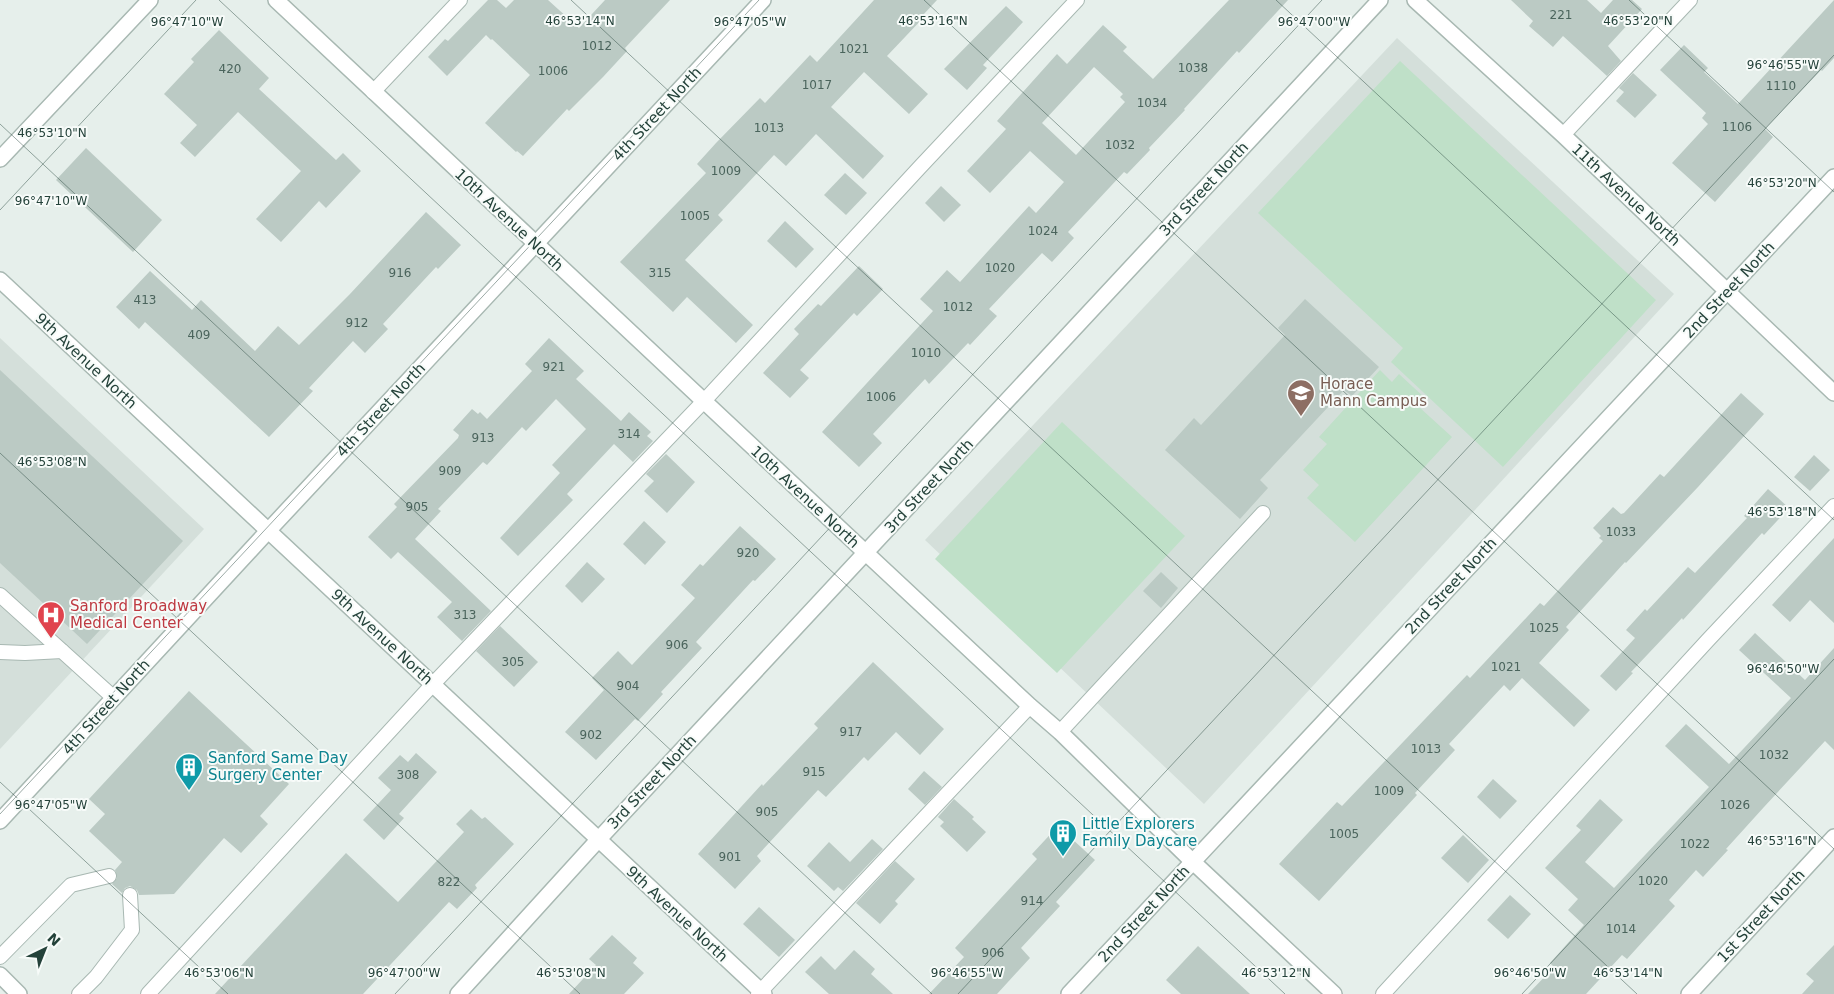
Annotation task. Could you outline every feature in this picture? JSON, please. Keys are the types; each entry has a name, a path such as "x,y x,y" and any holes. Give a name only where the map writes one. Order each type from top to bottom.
{"street":[{"path":"0,159 150,0"},
{"name":"10th Avenue North","path":"276,0 535,244 1060,732 1192,862 1334,994"},
{"name":"4th Street North","path":"0,821 763,0"},
{"name":"3rd Street North","path":"458,994 598,840 1380,0"},
{"name":"11th Avenue North","path":"1415,0 1563,135 1834,393"},
{"name":"2nd Street North","path":"1069,994 1834,177"},
{"name":"9th Avenue North","path":"0,280 761,993"},
{"name":"1st Street North","path":"1688,994 1834,837"},
{"path":"0,975 19,994"}],"lane":[{"path":"373,92 460,0"},
{"path":"148,994 432,684 704,401 1076,0"},
{"path":"1563,135 1690,0"},
{"path":"1383,994 1708,640 1834,506"},
{"path":"1060,732 1263,513"},
{"path":"0,595 114,698"},
{"path":"0,652 62,651"},
{"path":"761,993 1030,706"},
{"path":"0,958 72,885 109,876"},
{"path":"79,994 96,977 132,930 130,895"}],"shaded area":[{"name":"Horace Mann Campus","path":"1397,38 1674,294 1204,804 925,540"},
{"name":"Sanford Broadway Medical Center","path":"0,338 204,529 0,749"}],"green space":[{"path":"1400,61 1656,300 1503,467 1391,362 1403,348 1258,213"},
{"path":"1380,370 1392,382 1399,374 1426,399 1419,407 1452,437 1355,542 1307,498 1319,485 1303,470 1327,444 1319,437"},
{"path":"1062,422 1185,536 1057,673 935,559"}],"building":[{"path":"488,0 497,0 506,8 514,0 548,0 579,28 605,0 670,0 625,48 627,51 603,77 569,111 567,109 523,156 516,152 485,123 530,75 486,35 447,76 428,57 445,39 448,41"},
{"path":"874,0 937,0 923,15 924,17 887,56 928,94 909,114 864,72 831,107 884,156 863,179 816,134 786,166 774,155 718,215 723,220 685,260 753,325 736,343 687,297 673,312 620,262 706,173 697,164 716,143 760,98 765,103 810,55 817,62"},
{"path":"1229,0 1288,0 1239,53 1237,51 1149,148 1150,150 1127,174 1124,172 1068,232 1074,238 1052,262 1042,253 989,309 997,316 970,345 968,343 929,384 925,379 873,434 882,443 859,467 822,432 933,311 920,299 947,270 960,282 1029,206 1036,213 1064,182 1030,151 990,193 967,171 1006,129 997,121 1057,54 1067,64 1103,25 1127,47 1123,51 1153,79","holes":["1094,67 1123,94 1120,97 1125,102 1076,155 1042,123"]},
{"path":"1511,0 1587,0 1601,13 1613,0 1632,0 1642,9 1608,46 1621,61 1607,76 1563,36 1553,47 1529,26 1533,21"},
{"path":"1834,0 1834,58 1765,129 1773,137 1715,202 1672,163 1708,124 1702,118 1706,113 1660,70 1684,45 1708,68 1704,72 1738,104"},
{"path":"1006,6 1023,22 983,65 987,68 967,90 944,69"},
{"path":"219,30 269,78 259,89 336,160 343,153 361,171 326,208 319,201 281,242 256,219 301,171 238,112 195,157 180,143 197,125 164,94 194,62 191,59"},
{"path":"1633,73 1657,95 1635,118 1616,101 1624,92 1619,88"},
{"path":"86,148 162,220 133,252 56,180"},
{"path":"845,173 867,193 846,215 824,195"},
{"path":"941,186 961,205 944,222 925,203"},
{"path":"426,212 461,245 438,269 436,267 383,324 388,329 365,353 353,341 309,388 313,391 269,437 145,322 139,329 116,307 150,271 192,310 201,300 255,351 278,326 299,345 350,294"},
{"path":"785,221 814,249 796,268 767,241"},
{"path":"859,266 883,289 857,316 854,313 800,370 809,378 790,398 763,373 799,334 794,329 818,304 821,306"},
{"path":"1305,299 1379,367 1352,396 1344,390 1260,480 1268,488 1240,519 1165,450 1194,418 1201,425 1285,335 1278,328"},
{"path":"549,338 584,371 576,379 621,421 629,412 651,432 647,436 653,441 633,462 614,444 567,494 573,500 518,556 500,538 560,473 552,465 586,429 556,399 526,431 522,427 487,465 483,462 438,509 441,511 415,539 491,611 462,641 437,617 452,602 398,552 391,559 368,537 397,507 394,504 458,438 459,435 453,430 472,409 478,414 480,412 487,419 532,371 525,364"},
{"name":"Sanford Broadway Medical Center","path":"0,370 183,541 87,644 0,563"},
{"path":"1741,393 1764,414 1566,627 1569,630 1539,663 1590,710 1574,727 1522,678 1510,691 1504,685 1449,744 1455,750 1415,793 1417,795 1319,901 1279,864 1337,802 1342,806 1467,675 1470,678 1540,603 1544,606 1603,541 1593,528 1613,507 1621,514 1624,513 1660,474 1664,477"},
{"path":"666,454 695,482 667,513 644,491 654,481 646,474"},
{"path":"1814,455 1830,470 1810,491 1794,477"},
{"path":"1768,489 1789,508 1764,535 1762,533 1683,620 1682,618 1631,672 1633,673 1616,691 1600,676 1635,638 1626,630 1645,609 1647,611 1688,567 1695,573 1747,518 1744,516"},
{"path":"644,521 666,542 645,565 623,544"},
{"path":"740,526 776,559 755,581 753,580 696,642 702,648 661,692 663,694 638,721 635,719 596,760 565,732 604,690 592,678 618,651 632,665 695,598 681,585 700,564 703,566"},
{"path":"1834,538 1834,623 1810,600 1790,622 1772,605"},
{"path":"587,562 605,579 582,603 565,586"},
{"path":"1161,572 1178,588 1161,608 1143,591"},
{"path":"500,626 538,662 514,687 476,651"},
{"path":"1755,633 1805,680 1834,648 1834,750 1825,741 1726,849 1728,850 1703,877 1696,870 1669,900 1675,906 1627,959 1622,955 1586,994 1528,994 1554,967 1550,963 1584,925 1568,910 1578,899 1545,868 1581,830 1576,826 1600,799 1623,820 1585,862 1614,888 1709,787 1665,746 1686,724 1729,764 1791,698 1739,650"},
{"path":"873,662 944,729 920,755 896,732 868,761 864,757 826,797 818,790 757,856 761,861 735,889 698,854 762,784 763,786 818,728 814,724"},
{"name":"Sanford Same Day Surgery Center","path":"189,691 289,784 260,816 268,824 241,853 224,838 174,894 139,895 137,890 130,886 125,888 122,893 112,884 117,878 115,870 122,862 89,831 105,814 89,799"},
{"path":"416,753 437,772 399,814 404,818 384,840 363,820 391,790 378,778 400,755 408,762"},
{"path":"924,771 942,787 925,805 908,789"},
{"path":"1493,779 1517,801 1500,819 1477,797"},
{"path":"954,799 974,817 972,819 986,832 967,852 940,826 944,822 938,817"},
{"path":"471,809 482,819 485,817 514,844 475,885 477,888 457,909 449,902 363,994 215,994 346,853 398,902 464,832 456,824"},
{"path":"1058,826 1095,860 1056,902 1060,906 1021,948 1030,958 997,994 929,994 964,957 955,948 1037,859 1032,854"},
{"path":"1463,835 1489,860 1468,883 1441,858"},
{"path":"872,839 883,849 843,891 838,887 834,891 807,866 829,842 850,862"},
{"path":"895,861 915,879 895,901 898,904 880,924 856,903"},
{"path":"1510,895 1531,914 1508,939 1487,920"},
{"path":"759,907 795,940 779,957 743,924"},
{"path":"612,935 637,958 633,963 644,973 624,994 569,994 596,965 589,959"},
{"path":"1834,945 1834,994 1802,994 1814,981 1806,974"},
{"path":"1198,946 1250,994 1181,994 1166,980"},
{"path":"854,950 875,969 871,974 893,994 829,994 805,972 821,956 835,970"}],"place":[{"name":"Horace Mann Campus","path":"1301,417"},
{"name":"Sanford Broadway Medical Center","path":"51,639"},
{"name":"Sanford Same Day Surgery Center","path":"189,791"},
{"name":"Little Explorers Family Daycare","path":"1063,857"}]}
